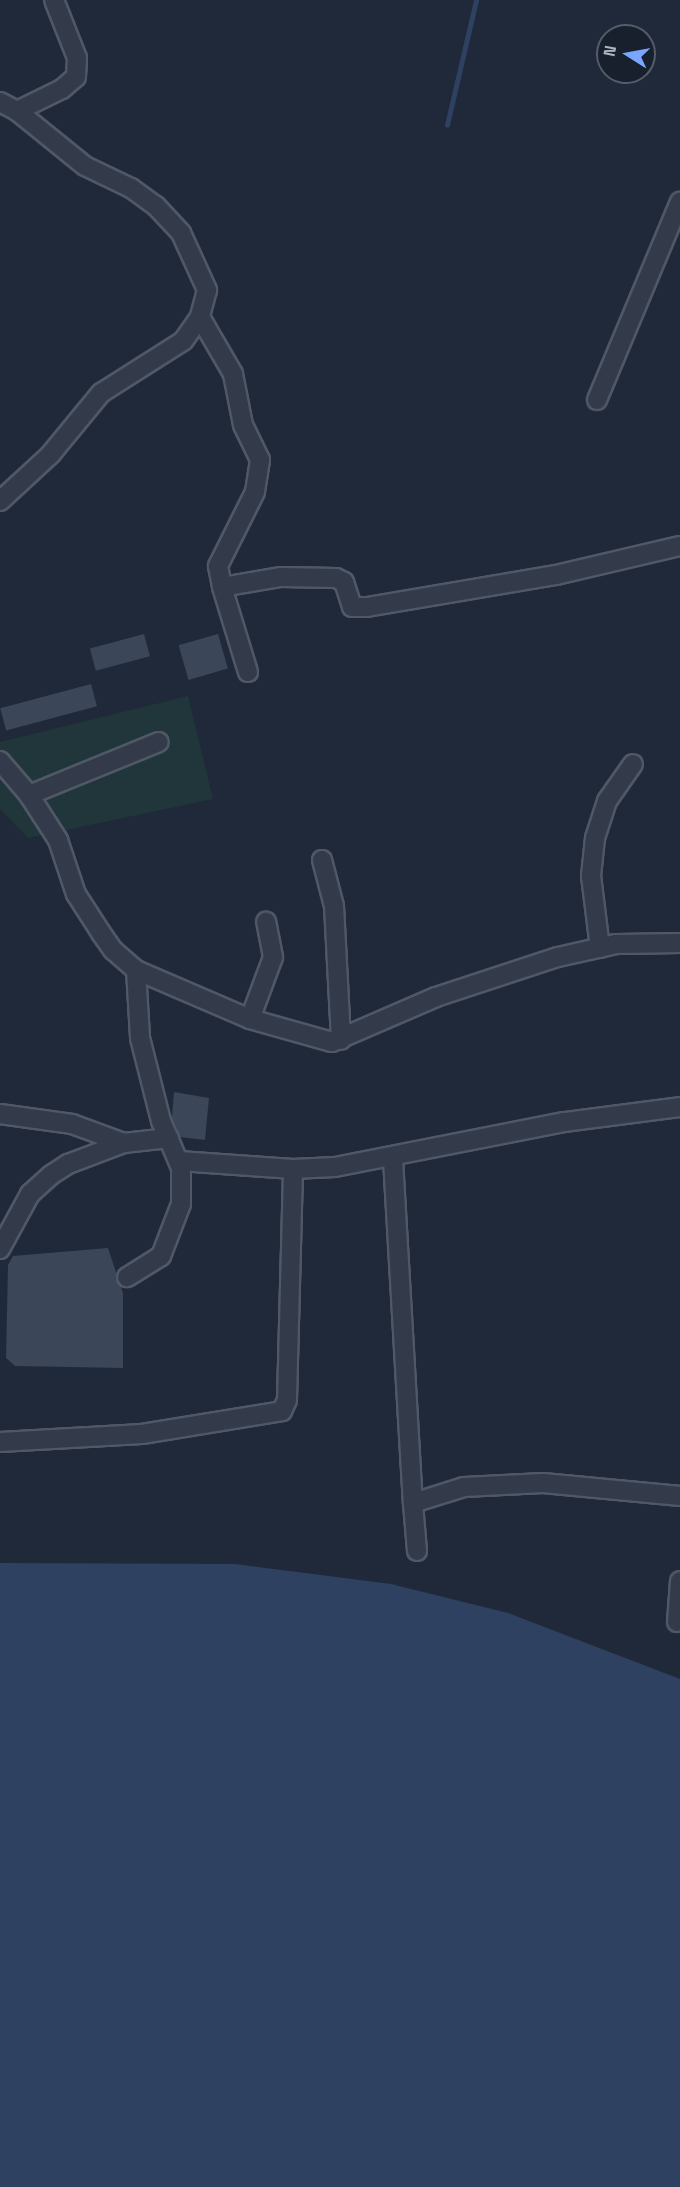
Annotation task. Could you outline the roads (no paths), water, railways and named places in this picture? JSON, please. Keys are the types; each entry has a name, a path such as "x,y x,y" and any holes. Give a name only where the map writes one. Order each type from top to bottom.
{"street":[{"path":"17,111 62,89 76,77 77,58 54,0"},
{"path":"0,102 17,111 100,176 145,196 176,227 205,279 207,290 200,317 183,341 101,393 50,455 0,501"},
{"path":"597,400 680,202"},
{"path":"200,317 233,374 243,425 260,460 255,492 218,566 222,588 248,672"},
{"path":"222,588 281,577 336,578 344,582 352,607 367,608 556,575 680,546"},
{"path":"29,795 159,742"},
{"path":"0,761 29,795 58,840 76,894 113,950 136,970 250,1019 311,1039 341,1040 436,997 600,948 634,942 680,943"},
{"path":"600,948 591,876 595,838 607,801 633,764"},
{"path":"322,860 334,906 341,1040"},
{"path":"250,1019 273,957 266,922"},
{"path":"127,1277 161,1256 181,1204 178,1161 148,1079 140,1038 136,970"},
{"path":"178,1161 293,1169 393,1159 565,1122 680,1107"},
{"path":"0,1114 72,1124 124,1143"},
{"path":"0,1249 30,1194 51,1175 68,1164 124,1143 169,1138"},
{"path":"393,1159 417,1551"},
{"path":"0,1442 142,1434 282,1411 287,1400 293,1169"},
{"path":"413,1503 464,1487 505,1483 680,1496"},
{"path":"677,1622 680,1581"}],"water":[{"path":"0,1563 235,1564 391,1584 508,1613 680,1679 680,2187 0,2187"}],"waterway":[{"path":"447,125 476,0"}]}
